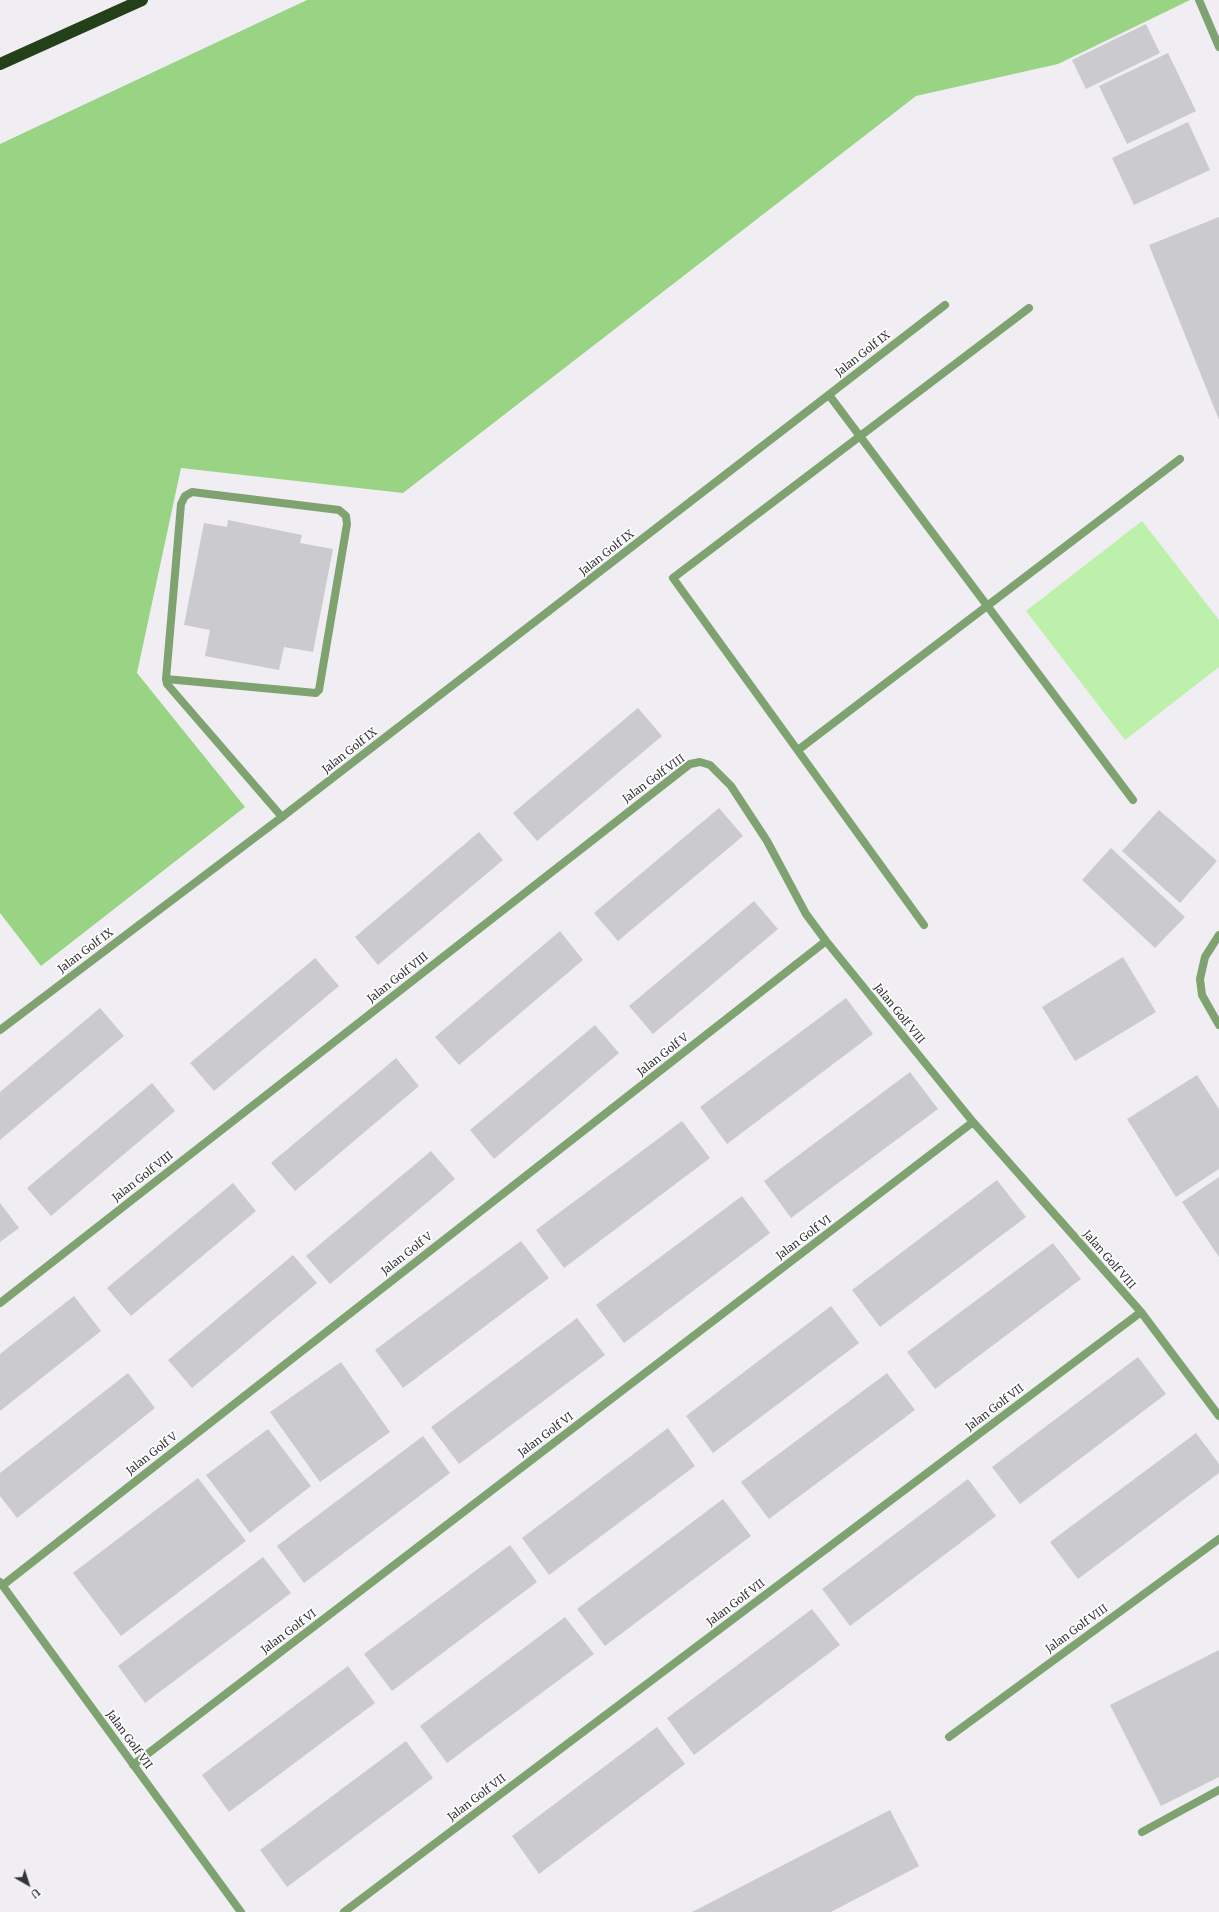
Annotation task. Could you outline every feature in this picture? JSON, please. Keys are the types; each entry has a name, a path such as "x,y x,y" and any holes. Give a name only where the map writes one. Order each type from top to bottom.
{"highway":[{"path":"0,64 142,0"}],"street":[{"path":"1199,0 1219,47"},
{"name":"Jalan Golf IX","path":"0,1030 282,817 945,305"},
{"path":"924,925 674,578 1029,308"},
{"path":"828,395 1133,800"},
{"path":"798,750 1180,459"},
{"path":"166,679 316,693 318,690 347,524 346,516 339,510 192,492 185,496 181,504 166,679 169,687 282,817"},
{"name":"Jalan Golf VIII","path":"0,1303 690,764 700,762 710,765 731,786 767,841 806,914 826,941 973,1122 1141,1312 1219,1416"},
{"path":"1219,935 1205,957 1200,979 1202,995 1219,1025"},
{"name":"Jalan Golf V","path":"1,1583 826,941"},
{"name":"Jalan Golf VI","path":"133,1765 973,1122"},
{"name":"Jalan Golf VII","path":"344,1912 1141,1312"},
{"name":"Jalan Golf VIII","path":"949,1737 1219,1539"},
{"name":"Jalan Golf VII","path":"1,1583 241,1912"},
{"path":"1142,1832 1219,1790"}],"green space":[{"path":"307,0 1190,0 1058,64 916,96 403,493 181,468 137,673 245,807 41,966 0,913 0,144"},
{"path":"1142,521 1219,620 1219,667 1125,740 1026,611"}],"building":[{"path":"1146,24 1160,53 1086,89 1072,60"},
{"path":"1168,53 1196,111 1127,144 1099,86"},
{"path":"1188,122 1210,170 1134,205 1112,158"},
{"path":"1219,217 1219,420 1149,245"},
{"path":"228,520 302,535 300,543 333,549 313,652 284,647 279,670 205,656 210,630 184,625 204,523 227,527"},
{"path":"638,708 662,736 537,841 513,813"},
{"path":"719,808 743,836 618,941 594,913"},
{"path":"1159,810 1217,861 1180,903 1122,851"},
{"path":"479,832 503,860 378,965 355,937"},
{"path":"1111,848 1185,917 1155,948 1082,880"},
{"path":"754,901 778,929 653,1034 629,1006"},
{"path":"560,931 583,960 459,1065 435,1037"},
{"path":"1123,957 1156,1012 1075,1061 1042,1007"},
{"path":"315,958 339,986 214,1091 190,1063"},
{"path":"846,998 873,1034 727,1144 700,1107"},
{"path":"100,1008 124,1036 0,1140 0,1092"},
{"path":"595,1025 619,1053 494,1159 470,1130"},
{"path":"396,1058 419,1086 295,1191 271,1163"},
{"path":"910,1072 938,1109 791,1218 764,1181"},
{"path":"1197,1075 1219,1109 1219,1169 1176,1197 1127,1119"},
{"path":"152,1083 175,1111 51,1216 27,1188"},
{"path":"682,1121 710,1158 564,1268 536,1230"},
{"path":"431,1151 455,1179 330,1284 306,1256"},
{"path":"1219,1177 1219,1257 1182,1202"},
{"path":"997,1180 1026,1217 880,1327 852,1290"},
{"path":"233,1183 256,1211 131,1316 107,1288"},
{"path":"742,1196 770,1233 624,1343 596,1305"},
{"path":"0,1203 19,1228 0,1242"},
{"path":"521,1241 549,1278 403,1388 375,1350"},
{"path":"1053,1243 1081,1279 935,1389 907,1352"},
{"path":"293,1255 317,1283 192,1388 168,1360"},
{"path":"74,1296 101,1331 0,1411 0,1354"},
{"path":"831,1306 859,1343 713,1453 686,1416"},
{"path":"577,1318 605,1355 459,1464 431,1427"},
{"path":"1138,1357 1166,1394 1020,1504 992,1467"},
{"path":"341,1362 390,1432 320,1482 270,1412"},
{"path":"128,1373 155,1408 17,1518 0,1496 0,1473"},
{"path":"887,1373 915,1410 769,1519 741,1482"},
{"path":"668,1428 695,1466 549,1575 522,1538"},
{"path":"268,1429 311,1486 250,1533 206,1475"},
{"path":"1196,1433 1219,1464 1219,1473 1078,1579 1050,1542"},
{"path":"423,1436 450,1473 304,1583 277,1546"},
{"path":"198,1478 246,1541 121,1636 73,1573"},
{"path":"968,1479 996,1516 850,1626 822,1589"},
{"path":"723,1499 751,1536 605,1646 577,1609"},
{"path":"510,1545 537,1582 392,1691 364,1654"},
{"path":"263,1557 291,1593 145,1703 118,1666"},
{"path":"812,1609 840,1645 694,1755 667,1718"},
{"path":"565,1617 594,1654 447,1763 420,1726"},
{"path":"1219,1650 1219,1777 1161,1806 1110,1705"},
{"path":"348,1666 375,1703 229,1812 202,1775"},
{"path":"657,1727 685,1764 539,1874 512,1836"},
{"path":"406,1741 433,1778 287,1887 260,1850"},
{"path":"890,1810 919,1866 831,1912 692,1912"}]}
